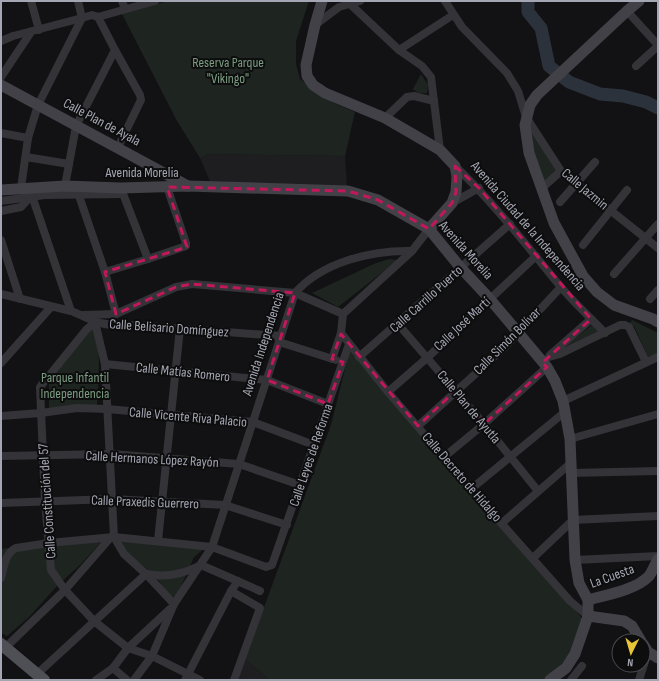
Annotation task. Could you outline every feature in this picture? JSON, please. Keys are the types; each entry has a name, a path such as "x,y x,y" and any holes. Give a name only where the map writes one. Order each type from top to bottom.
{"main road":[{"path":"3,646 41,677"}],"street":[{"path":"1,77 35,31 31,1"},
{"path":"71,311 27,190 26,157 28,138 38,105 82,18 78,1"},
{"path":"1,41 13,36 92,15 98,17 123,5 155,1"},
{"name":"Avenida Ciudad de la Independencia","path":"322,1 306,65 307,76 313,85 325,93 385,118 440,150 479,188 561,287 605,333"},
{"path":"315,25 339,7 360,1"},
{"name":"Calle Jazmin","path":"445,1 462,27 507,72 518,91 526,117 561,170 658,248"},
{"path":"639,1 546,85 530,105 525,126 529,153 554,223 583,276 597,292 614,305 658,322"},
{"path":"349,3 399,50 422,66 431,77 440,150"},
{"path":"627,11 658,45 636,66"},
{"path":"399,50 453,15"},
{"path":"98,17 140,95 141,100 118,147"},
{"path":"115,50 76,126 69,164 73,189 105,272 116,314"},
{"name":"Calle Plan de Ayala","path":"1,85 188,186"},
{"path":"385,118 407,97 414,96 434,100"},
{"path":"1,133 28,138"},
{"path":"26,157 69,164"},
{"path":"560,202 595,162"},
{"path":"452,203 456,192 457,176 455,166"},
{"path":"541,189 561,170"},
{"name":"Avenida Morelia","path":"1,190 73,189 122,191 188,186 348,191 378,200 429,229 518,333 546,362 555,381 565,406 570,439 575,560 579,583 588,600"},
{"path":"105,272 186,246 186,242 167,187"},
{"path":"332,359 341,333 344,314 412,251 452,203 479,188"},
{"path":"1,201 27,190 57,194 73,189"},
{"path":"1,211 21,207 27,190"},
{"path":"583,245 627,190"},
{"path":"122,191 148,259"},
{"name":"Calle Carrillo Puerto","path":"359,357 510,224"},
{"path":"614,274 658,224"},
{"path":"1,240 20,299"},
{"name":"Avenida Independencia","path":"173,606 212,547 295,293 304,283 318,274 344,262 369,254 394,251 412,251"},
{"name":"Calle José Martí","path":"388,392 427,358 489,298 536,256"},
{"path":"81,314 116,314 176,287 192,284 295,293 344,314"},
{"name":"Calle Simón Bolívar","path":"418,426 506,346 561,287"},
{"path":"650,299 658,290"},
{"path":"2,295 71,311 81,314 95,322 105,364 111,454 112,537 124,554 146,574 173,606"},
{"path":"1,363 51,307"},
{"path":"444,457 484,424 591,319"},
{"name":"Calle Belisario Domínguez","path":"40,387 86,330 95,322 111,325 180,328 280,339 343,362"},
{"name":"Calle Plan de Ayutla","path":"398,324 484,424 538,491"},
{"path":"546,362 620,325 629,327 646,362"},
{"path":"158,541 180,328"},
{"name":"Calle Decreto de Hidalgo","path":"341,333 388,392 532,558 570,600 588,616"},
{"name":"Calle Leyes de Reforma","path":"212,547 266,567 272,566 349,344"},
{"path":"472,489 511,457 565,406 658,357"},
{"name":"Calle Matías Romero","path":"105,364 267,380 328,404"},
{"name":"Calle Constitución del 57","path":"40,387 45,502 51,570 65,590 94,621 128,648 152,656 186,677 200,680"},
{"name":"Calle Vicente Riva Palacio","path":"1,416 41,413 77,408 107,409 171,416 253,422 314,445"},
{"path":"570,439 658,414"},
{"name":"Calle Hermanos López Rayón","path":"1,456 43,454 111,454 239,464 300,485"},
{"path":"502,523 538,491 572,468 658,471"},
{"name":"Calle Praxedis Guerrero","path":"1,503 112,499 225,505 287,525"},
{"path":"532,558 573,520 658,516"},
{"path":"3,646 65,590 112,537"},
{"path":"1,578 10,551 16,548 49,543 112,537 212,547"},
{"path":"575,560 658,556"},
{"name":"La Cuesta","path":"588,600 634,586 644,581 650,574 658,559"},
{"path":"146,574 159,576 185,573 200,565 260,591"},
{"path":"41,677 94,621 146,574"},
{"path":"186,677 231,591 238,581"},
{"path":"231,591 260,608 234,680"},
{"path":"550,680 566,668 575,654 588,616 588,600"},
{"path":"96,680 113,668 128,648 173,606"},
{"path":"134,680 152,656 173,606"},
{"path":"588,616 624,621 632,626 636,633"},
{"path":"569,680 582,666"},
{"path":"113,668 127,680"},
{"path":"566,668 569,680"}],"highlighted area":[{"path":"455,166 479,188 591,319 542,363 547,367 484,424 455,391 418,426 341,334 332,359 343,362 328,404 267,380 295,293 192,284 176,287 116,314 105,272 187,247 167,187 348,191 378,200 429,229 452,203 456,192"}],"shaded area":[{"path":"208,154 345,156 347,187 212,186 200,158"},
{"path":"245,659 270,680 236,680"}],"green space":[{"name":"Reserva Parque \"Vikingo\"","path":"168,1 309,1 296,41 296,64 300,79 334,103 355,112 345,156 208,154 200,158 177,121 122,14"},
{"path":"421,74 428,85 427,93 419,93 413,89"},
{"path":"529,126 558,172 543,184 533,152"},
{"path":"389,259 398,260 338,307 312,293 376,263"},
{"path":"632,320 658,333 658,354 648,357 634,326 629,324"},
{"name":"Parque Infantil Independencia","path":"94,325 99,354 97,406 49,410 49,381"},
{"path":"592,325 600,333 554,355"},
{"path":"350,349 582,618 579,641 558,669 545,680 270,680 245,659 331,425"},
{"path":"117,538 206,547 194,557 176,598 168,594 159,581 146,568 124,551"},
{"path":"103,540 80,565 58,585 29,617 7,636 1,633 1,549"}],"waterway":[{"path":"528,1 528,12 541,28 549,66 569,82 600,94 623,96 646,102 658,108"}]}
